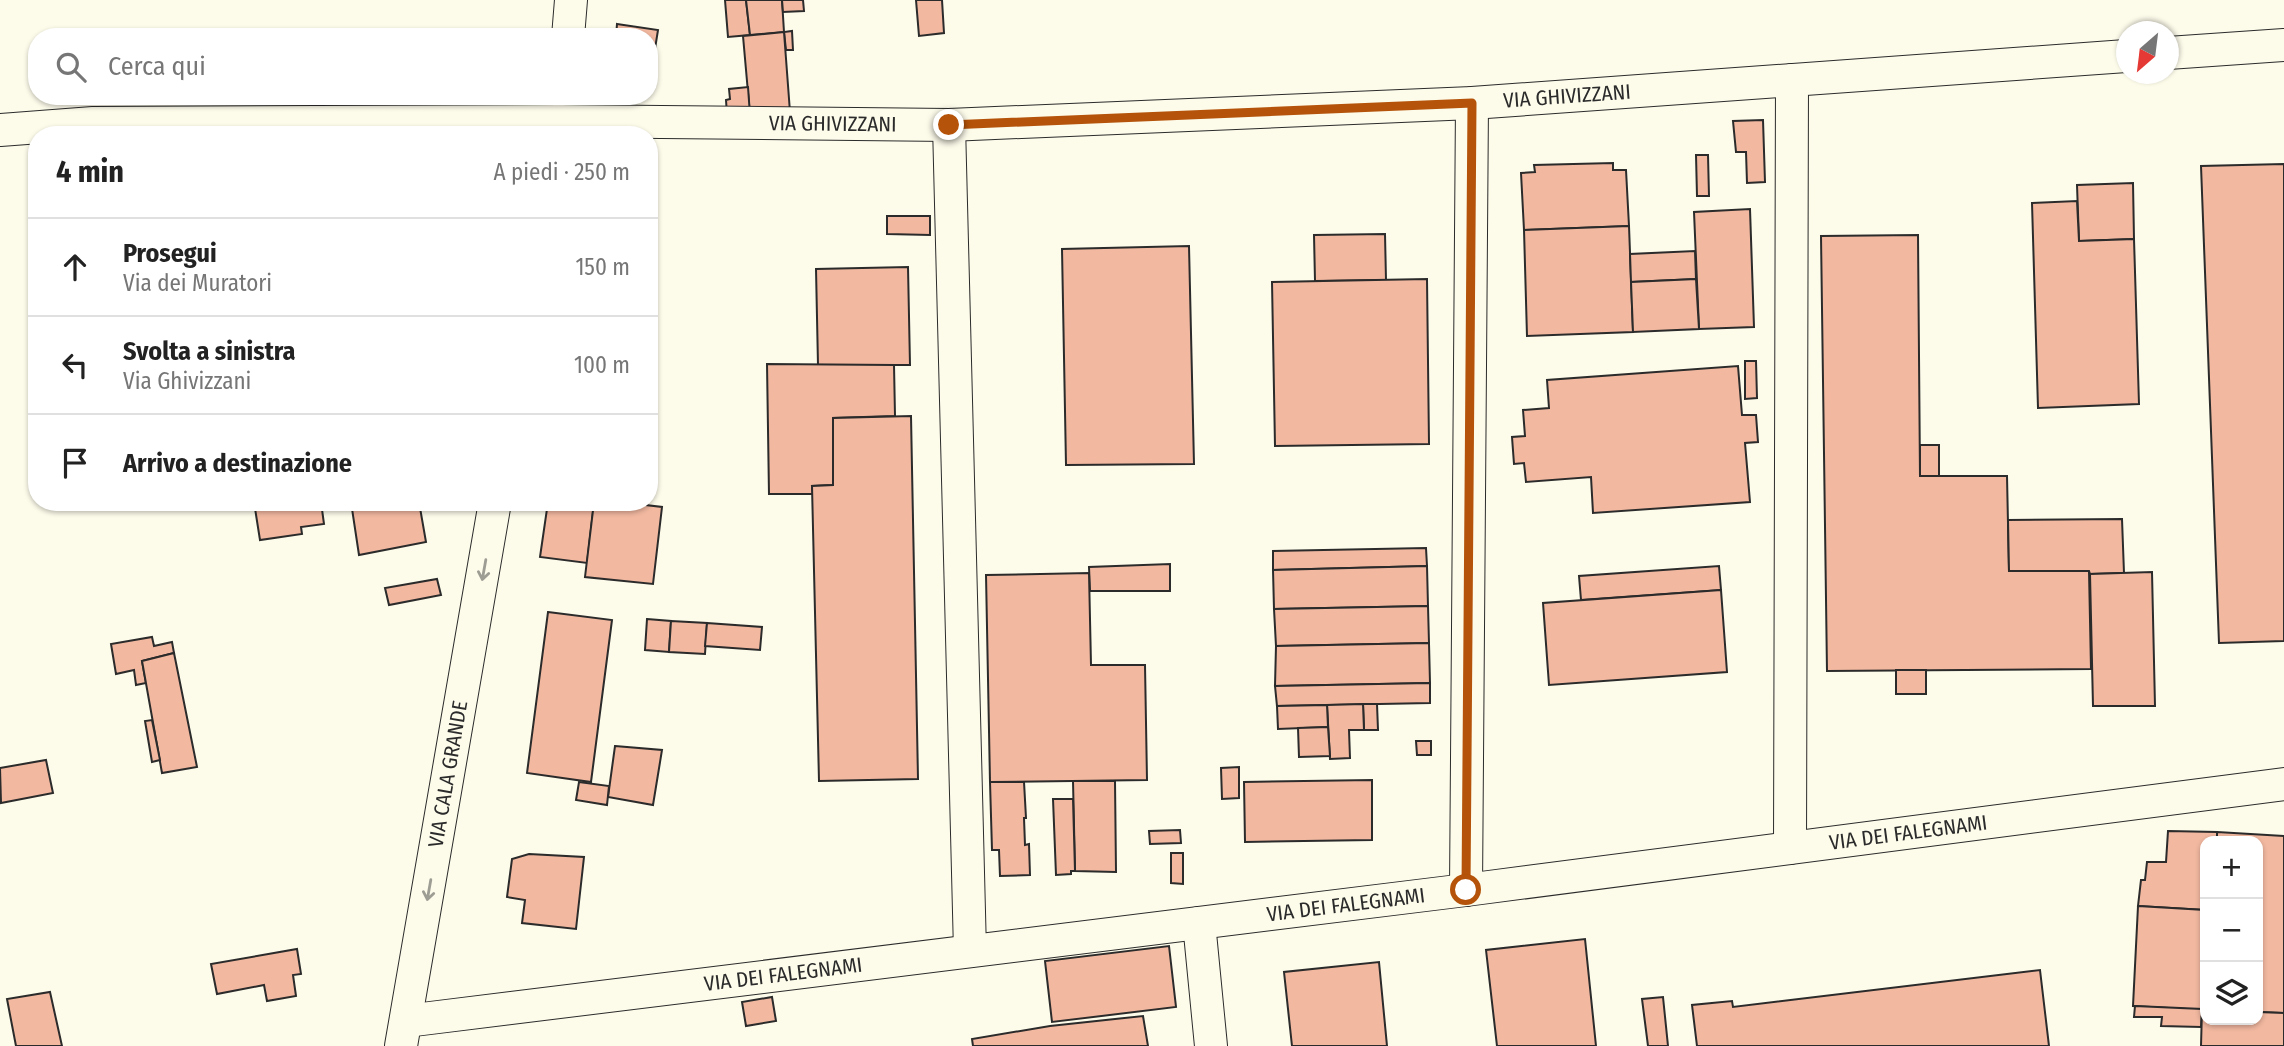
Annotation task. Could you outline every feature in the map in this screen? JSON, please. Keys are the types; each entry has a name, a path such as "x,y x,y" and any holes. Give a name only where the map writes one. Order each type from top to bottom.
{"street":[{"path":"569,28 571,0"},
{"path":"2179,52 2284,45"},
{"name":"VIA GHIVIZZANI","path":"53,126 93,123 560,117 949,125 1472,103 2116,57"},
{"path":"1790,848 1792,80"},
{"path":"1466,890 1472,103"},
{"path":"949,125 970,951"},
{"name":"VIA GHIVIZZANI","path":"0,130 28,128"},
{"name":"VIA CALA GRANDE","path":"404,1033 493,511"},
{"name":"VIA DEI FALEGNAMI","path":"404,1033 970,951 2284,784"},
{"path":"1199,923 1211,1046"}],"building":[{"path":"725,0 746,0 750,35 728,37"},
{"path":"746,0 782,0 784,32 750,35"},
{"path":"782,0 803,0 804,11 783,12"},
{"path":"916,0 942,0 944,33 919,36"},
{"path":"617,24 644,28 617,28"},
{"path":"792,31 793,50 786,50 784,32"},
{"path":"784,32 790,112 750,115 743,36"},
{"path":"748,87 750,115 727,115 726,100 730,99 729,89"},
{"path":"1763,120 1765,182 1747,183 1746,152 1736,152 1733,121"},
{"path":"1696,155 1708,155 1709,196 1697,196"},
{"path":"1613,163 1613,170 1626,170 1629,226 1524,230 1521,173 1535,172 1534,165"},
{"path":"2284,164 2284,641 2219,643 2201,166"},
{"path":"2133,183 2134,239 2079,241 2077,185"},
{"path":"2077,201 2079,241 2134,239 2139,404 2038,408 2032,203"},
{"path":"1750,209 1754,327 1699,329 1694,212"},
{"path":"887,216 930,216 930,235 887,234"},
{"path":"1629,226 1633,332 1527,336 1524,230"},
{"path":"1385,234 1386,280 1315,281 1314,235"},
{"path":"1918,235 1920,476 2007,476 2009,571 2089,571 2091,669 1827,671 1821,236"},
{"path":"1189,246 1194,464 1066,465 1062,249"},
{"path":"1695,251 1696,279 1631,282 1630,254"},
{"path":"908,267 910,365 818,365 816,269"},
{"path":"1427,279 1429,444 1275,446 1272,282"},
{"path":"1696,279 1699,329 1633,332 1631,282"},
{"path":"1745,361 1756,361 1757,398 1745,399"},
{"path":"767,364 894,365 895,416 833,418 833,485 812,486 813,494 769,494"},
{"path":"1738,366 1742,415 1756,415 1758,442 1745,443 1750,502 1593,513 1591,477 1526,482 1524,463 1514,464 1512,437 1525,436 1523,410 1549,408 1547,380"},
{"path":"911,416 918,779 819,781 812,486 833,485 833,418"},
{"path":"1920,445 1939,445 1939,476 1920,476"},
{"path":"658,507 662,507 653,584 585,577 593,511 658,511"},
{"path":"255,511 322,511 324,524 301,527 302,534 260,540"},
{"path":"352,511 421,511 426,542 359,555"},
{"path":"547,511 593,511 587,563 540,557"},
{"path":"2122,519 2124,573 2009,571 2008,520"},
{"path":"1426,548 1427,566 1273,570 1273,551"},
{"path":"1170,564 1170,591 1090,591 1089,567"},
{"path":"1427,566 1428,606 1274,609 1273,570"},
{"path":"1719,566 1721,590 1581,600 1579,576"},
{"path":"2152,572 2155,706 2093,706 2090,574"},
{"path":"1089,573 1091,665 1145,665 1147,780 990,782 986,575"},
{"path":"437,579 441,595 389,605 385,588"},
{"path":"1721,590 1727,672 1549,685 1543,603"},
{"path":"1428,606 1429,643 1276,646 1274,609"},
{"path":"548,612 612,620 591,782 527,773"},
{"path":"647,619 671,621 669,652 645,650"},
{"path":"671,621 707,623 705,654 669,652"},
{"path":"707,623 762,627 760,650 705,646"},
{"path":"152,637 154,646 172,642 174,653 142,661 146,683 136,685 134,670 116,674 111,644"},
{"path":"1429,643 1430,683 1275,686 1276,646"},
{"path":"174,653 197,767 162,773 142,661"},
{"path":"1896,670 1926,670 1926,694 1896,694"},
{"path":"1430,683 1430,703 1277,706 1275,686"},
{"path":"1363,704 1377,704 1378,730 1364,730"},
{"path":"1363,704 1364,730 1349,730 1350,758 1330,759 1327,705"},
{"path":"1327,705 1328,727 1278,729 1277,706"},
{"path":"152,720 160,760 152,762 145,721"},
{"path":"1328,727 1330,756 1299,757 1298,728"},
{"path":"1416,741 1431,741 1431,755 1417,755"},
{"path":"615,746 662,750 653,805 608,797"},
{"path":"46,760 53,793 1,803 0,768"},
{"path":"1239,767 1239,798 1222,799 1221,768"},
{"path":"1372,780 1372,840 1245,842 1244,782"},
{"path":"1073,781 1115,781 1116,872 1075,871"},
{"path":"579,782 609,786 607,805 576,800"},
{"path":"990,782 1024,782 1025,845 1029,844 1030,875 1000,876 999,850 992,850"},
{"path":"1053,799 1073,799 1075,871 1071,871 1071,874 1056,875"},
{"path":"1180,830 1181,843 1150,844 1149,831"},
{"path":"2168,831 2217,832 2217,836 2200,836 2200,910 2138,906 2141,880 2145,880 2147,862 2166,862"},
{"path":"2217,832 2284,836 2284,1013 2263,1012 2263,836 2217,836"},
{"path":"1171,853 1183,853 1183,884 1171,883"},
{"path":"529,854 584,857 576,929 522,923 525,900 507,897 512,859"},
{"path":"2138,906 2200,910 2200,1010 2133,1006"},
{"path":"1585,939 1596,1046 1497,1046 1486,950"},
{"path":"1169,946 1176,1007 1052,1022 1045,961"},
{"path":"297,949 301,974 293,975 296,996 267,1001 264,985 217,994 211,964"},
{"path":"1379,962 1387,1046 1292,1046 1284,972"},
{"path":"2040,970 2049,1046 1697,1046 1692,1005 1732,1001 1733,1007"},
{"path":"50,992 62,1046 16,1046 7,999"},
{"path":"772,997 776,1021 746,1026 742,1002"},
{"path":"1663,997 1668,1046 1648,1046 1642,999"},
{"path":"2135,1006 2200,1009 2201,1027 2161,1026 2162,1017 2134,1017"},
{"path":"2263,1012 2284,1013 2284,1046 2201,1046 2202,1025 2263,1025"},
{"path":"1143,1016 1148,1046 973,1046 972,1039 1050,1026"}],"route":[{"path":"949,125 1472,103 1466,890"}]}
